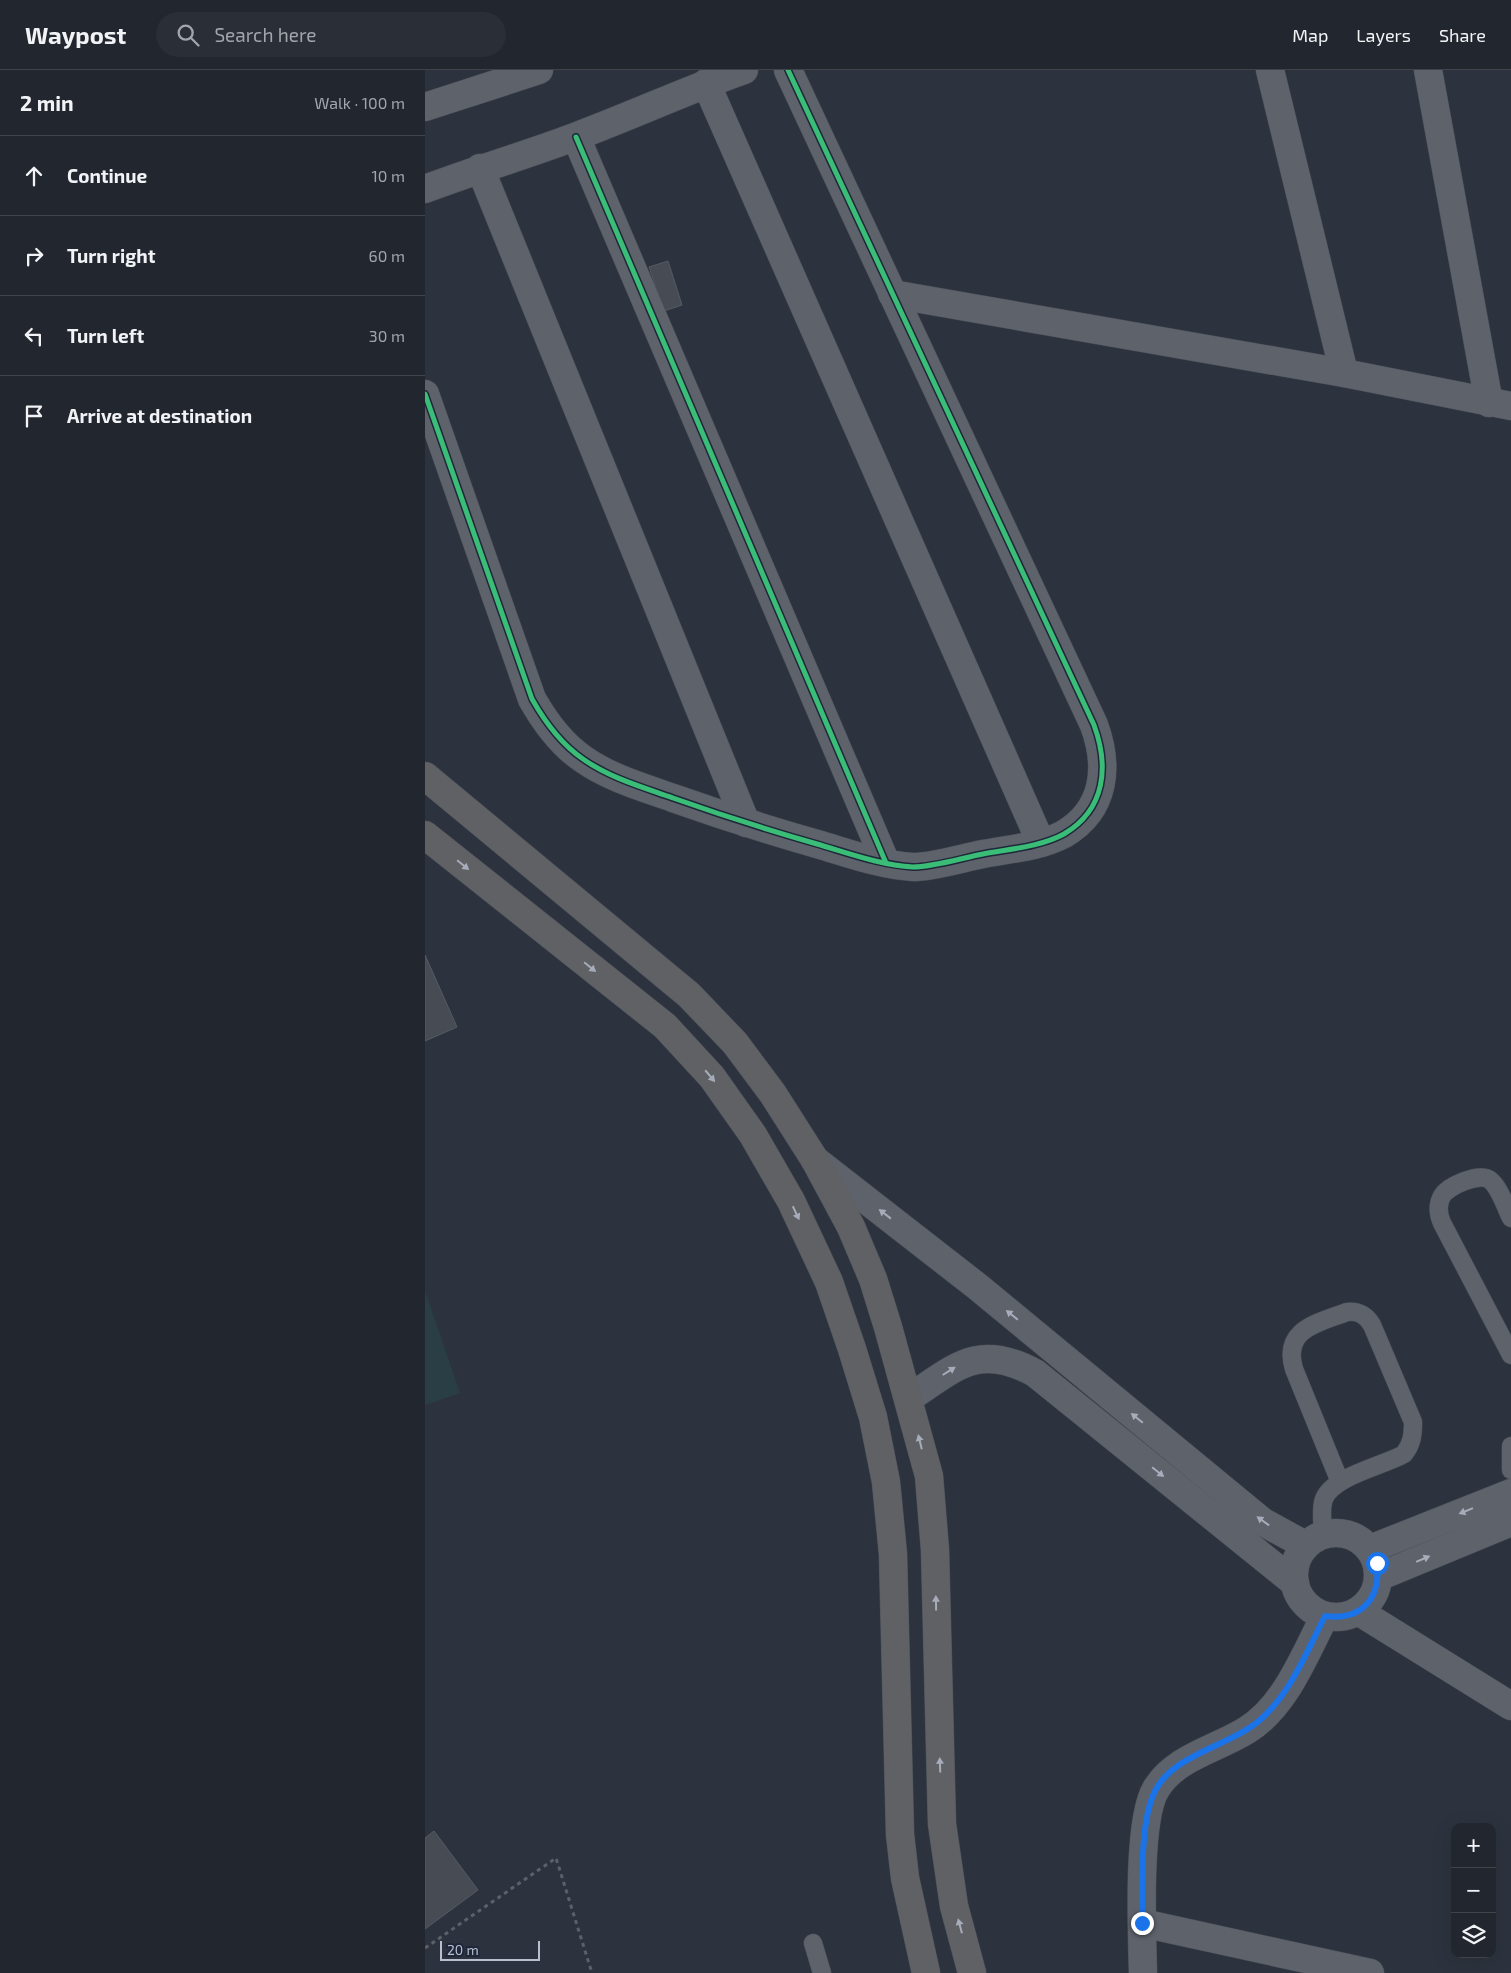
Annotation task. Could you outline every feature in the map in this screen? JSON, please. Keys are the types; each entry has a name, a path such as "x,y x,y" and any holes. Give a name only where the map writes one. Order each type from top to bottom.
{"highway":[{"path":"425,776 689,995 735,1043 773,1094 815,1160 851,1226 873,1279 909,1398 929,1476 935,1550 941,1824 954,1906 972,1973"},
{"path":"425,835 665,1026 712,1077 753,1135 791,1201 829,1282 873,1417 885,1482 893,1554 900,1834 911,1912 926,1973"}],"street":[{"path":"425,107 539,70"},
{"path":"425,189 481,168 576,137 706,83 744,70"},
{"path":"425,394 532,699 545,721 581,758 603,772 746,824 886,864 914,867 1041,843 1064,834 1083,818 1097,797 1103,773 1102,748 1090,716 788,70"},
{"path":"1270,70 1344,373"},
{"path":"892,294 1344,373 1500,405 1428,70"},
{"path":"706,83 1041,843"},
{"path":"576,137 886,864"},
{"path":"481,168 746,824"},
{"path":"815,1160 978,1288 1263,1522 1314,1540"},
{"path":"909,1398 955,1368 978,1358 997,1358 1018,1364 1035,1373 1295,1583 1305,1604 1325,1616 1347,1616 1368,1602 1376,1591 1377,1563 1370,1549 1361,1540 1349,1534 1336,1532 1314,1540 1296,1563 1295,1583"},
{"path":"1370,1549 1511,1493"},
{"path":"1378,1577 1511,1522"},
{"path":"1357,1611 1511,1706"},
{"path":"1143,1973 1142,1923 1145,1825 1155,1790 1167,1775 1182,1764 1247,1730 1262,1718 1288,1686 1325,1616"},
{"path":"1142,1923 1369,1973"}],"lane":[{"path":"1511,1218 1495,1186 1486,1178 1480,1176 1447,1190 1441,1197 1439,1206 1442,1222 1511,1354"},
{"path":"1314,1540 1324,1499 1340,1482 1404,1454 1411,1446 1413,1422 1372,1325 1362,1314 1354,1311 1304,1329 1296,1337 1291,1347 1294,1369 1340,1482"},
{"path":"1511,1446 1511,1470"},
{"path":"813,1943 822,1973"}],"path":[{"path":"425,1948 556,1858 592,1973"}],"shaded area":[{"path":"425,1291 460,1393 425,1405"}],"building":[{"path":"668,261 682,305 664,311 649,267"},
{"path":"425,955 457,1027 425,1041"},
{"path":"434,1831 478,1890 425,1929 425,1838"}],"cycle path":[{"path":"425,394 532,699 554,732 568,747 593,766 627,781 763,828 852,855 901,866 929,866 1035,845 1064,834 1078,824 1089,812 1100,786 1102,756 1094,725 788,70"},
{"path":"576,137 886,863"}],"route":[{"path":"1142,1923 1145,1825 1155,1790 1167,1775 1182,1764 1247,1730 1262,1718 1288,1686 1325,1616 1347,1616 1368,1602 1376,1591 1377,1563"}]}
